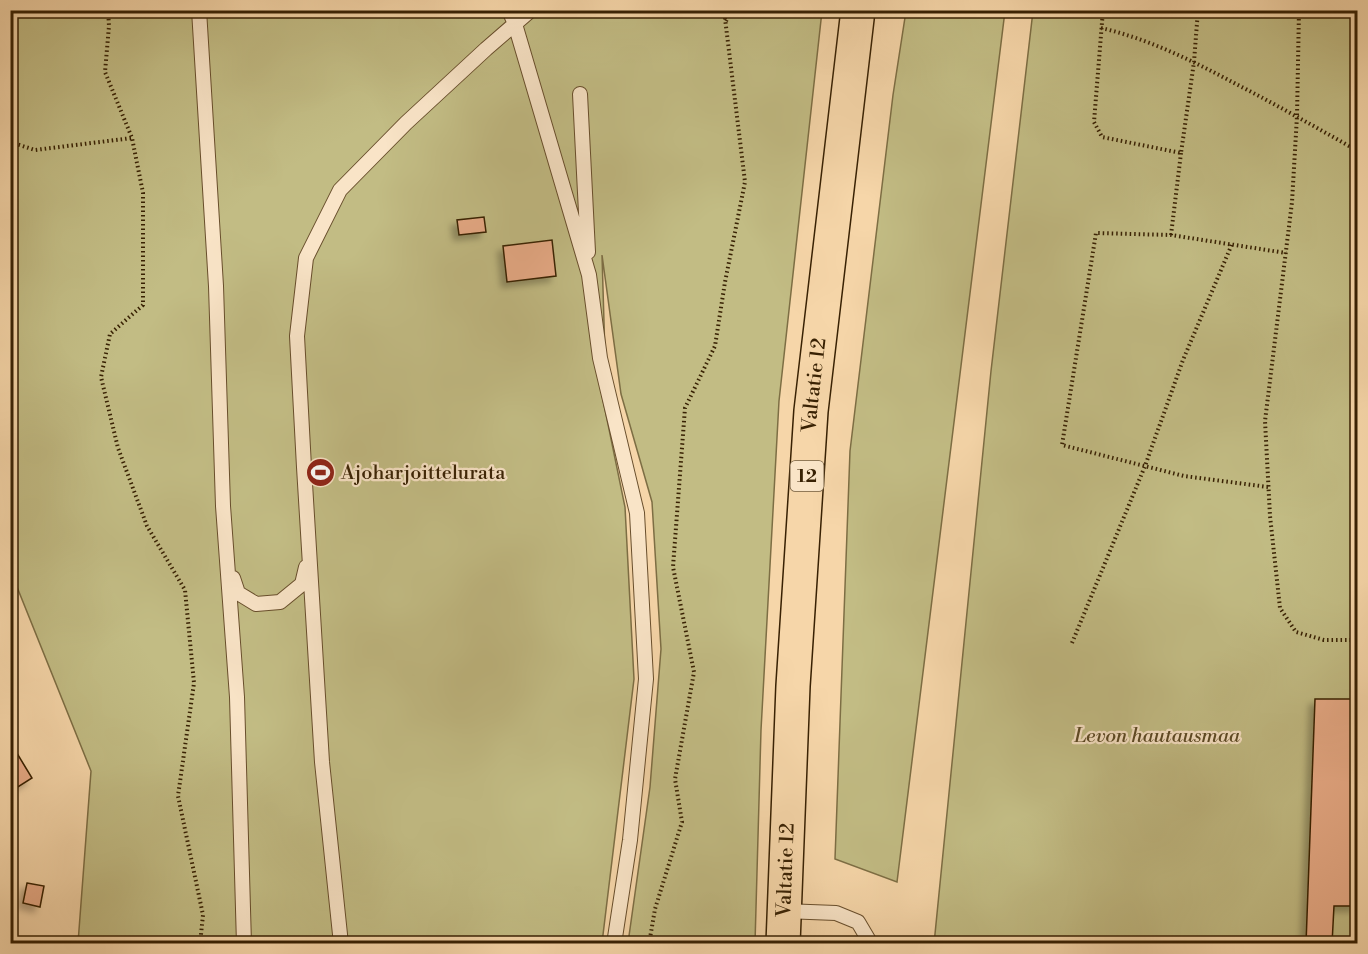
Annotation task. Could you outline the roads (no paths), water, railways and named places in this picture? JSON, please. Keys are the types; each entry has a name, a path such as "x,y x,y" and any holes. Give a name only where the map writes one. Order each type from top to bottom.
{"highway":[{"name":"Valtatie 12","path":"783,944 792,686 811,411 858,10"}],"lane":[{"path":"199,10 216,286 223,506 237,697 244,944"},
{"path":"200,38 211,10"},
{"path":"508,10 515,24 589,275"},
{"path":"341,944 322,762 297,336 306,258 340,190 406,123 531,10"},
{"path":"580,94 589,275 600,358 637,513 646,679 630,840 614,944"},
{"path":"227,559 238,593 256,604 280,602 302,584 309,555"},
{"path":"784,911 837,913 858,922 871,944"}],"place":[{"name":"Ajoharjoittelurata","path":"320,473"}],"park label":[{"name":"Levon hautausmaa","path":"1157,736"}]}
